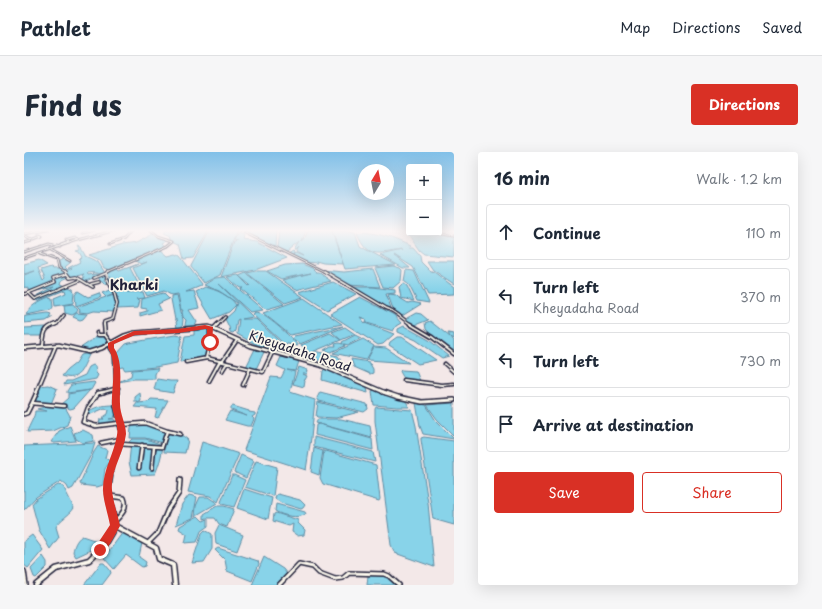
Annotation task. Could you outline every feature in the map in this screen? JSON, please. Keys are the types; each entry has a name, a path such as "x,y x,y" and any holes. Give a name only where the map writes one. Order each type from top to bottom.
{"main road":[{"path":"24,348 56,345 89,352 97,350 124,336 140,332 178,331 200,327 212,328"},
{"name":"Kheyadaha Road","path":"212,328 251,346 320,365 373,388 409,400 431,402 454,400"},
{"path":"36,585 56,570 83,562 93,557 104,545 115,526 108,490 111,467 120,444 122,433 116,405 118,388 115,354 111,348 111,343"},
{"path":"115,526 156,548 159,559 173,565 175,585"}],"street":[{"path":"24,258 50,250"},
{"path":"51,250 70,261"},
{"path":"94,278 157,250"},
{"path":"280,250 315,266 386,308 396,312 405,321 432,337 454,354"},
{"path":"40,254 56,260 60,266 59,268 70,278 76,277 79,281 92,286 99,282"},
{"path":"56,260 63,258"},
{"path":"107,273 107,278 114,292 117,304 113,319 104,322 106,335 111,343"},
{"path":"24,294 55,282 53,278 67,274"},
{"path":"28,293 35,299 79,281"},
{"path":"43,346 44,332 48,327 56,325 64,315"},
{"path":"206,358 212,328 225,317"},
{"path":"97,333 98,335 106,335"},
{"path":"209,381 237,340"},
{"path":"24,414 27,413 32,403 56,345"},
{"path":"186,362 206,358 263,372 272,353"},
{"path":"222,371 227,363"},
{"path":"445,364 454,372"},
{"path":"243,385 250,369"},
{"path":"404,380 442,385 454,384"},
{"path":"118,388 98,393 87,409 83,422 92,427 145,423 180,434"},
{"path":"32,403 64,406"},
{"path":"120,444 163,447 168,431"},
{"path":"101,443 121,439"},
{"path":"139,468 142,445"},
{"path":"152,468 154,446"},
{"path":"148,543 158,533 168,509 179,493 180,480"},
{"path":"109,496 124,498 126,503 123,513 114,521"},
{"path":"279,585 299,564 313,567 319,573 335,579 343,578 349,573 384,574 392,578 399,585"},
{"path":"24,571 26,585"}],"water":[{"path":"82,250 85,256 98,262 105,273 87,273 88,275 96,274 100,276 106,274 104,280 108,283 104,284 102,282 103,281 100,281 99,278 95,277 86,281 80,281 84,278 82,275 84,274 70,278 66,270 60,268 59,261 64,259 71,262 65,267 68,270 72,268 68,268 80,262 79,260 82,257 79,252 76,251"},
{"path":"105,250 157,250 115,267 119,271 138,264 130,268 142,291 127,292 143,292 145,298 136,299 140,300 138,308 117,309 117,299 119,298 117,297 112,285 115,284 109,279 111,276 108,276 109,272 106,270 108,269 104,268 100,260 89,255"},
{"path":"161,250 168,256 176,254 180,256 202,284 201,286 186,292 194,291 199,308 189,310 197,322 195,326 185,326 186,320 183,317 183,310 181,310 178,294 171,295 164,291 147,296 133,268 147,262 141,264 135,261"},
{"path":"182,250 197,250 193,258 184,259"},
{"path":"199,250 230,250 220,275 204,283 191,266"},
{"path":"231,250 272,250 287,258 255,270 221,277"},
{"path":"297,250 338,250 343,264 323,263 316,261 317,263 306,262 288,254 293,251 293,255 295,253 303,256 296,252"},
{"path":"339,250 367,250 396,265 345,269"},
{"path":"369,250 400,250 380,253"},
{"path":"401,250 415,250 420,256 421,262 429,270 454,287 454,294 428,295 413,267 394,255 410,268 403,268 380,255"},
{"path":"419,250 454,250 454,257 424,254"},
{"path":"39,260 47,265 38,268 43,281 45,279 41,270 51,267 53,269 62,270 69,277 62,280 61,284 73,289 73,303 55,306 54,298 66,293 65,290 37,301 33,298 54,287 32,292 26,287 24,288 24,275 35,271 24,274 24,264"},
{"path":"427,261 454,261 454,284 433,270"},
{"path":"302,264 312,268 331,281 296,290 282,280 311,273 281,279 267,271 285,265"},
{"path":"393,266 402,270 401,281 393,288 383,287 375,268"},
{"path":"373,269 380,287 348,285 322,270 344,272"},
{"path":"406,270 414,271 429,303 417,301 409,285 404,281"},
{"path":"266,271 303,297 285,303 247,273"},
{"path":"246,273 284,304 267,309 264,308 241,289 243,288 240,288 227,277 239,276"},
{"path":"225,277 263,310 250,312 219,284 253,317 242,319 256,319 280,342 282,347 274,350 255,344 237,334 239,319 237,320 235,331 233,333 230,332 225,319 234,311 237,303 219,291 204,285 215,278"},
{"path":"333,282 356,294 327,310 299,292"},
{"path":"403,283 407,286 414,301 401,298 399,287"},
{"path":"205,287 222,293 236,305 229,312 212,319 196,292"},
{"path":"353,287 373,287 395,290 395,293 386,294 391,308 387,307"},
{"path":"112,289 114,294 107,297 115,295 115,301 117,304 115,312 79,312 80,310 77,307 106,297 102,293"},
{"path":"78,291 88,297 99,293 101,297 76,306 75,295"},
{"path":"163,293 169,299 158,304 161,310 140,316 140,313 147,311 147,309 141,308 142,299"},
{"path":"177,295 183,320 182,328 177,328 176,322 178,320 175,320 171,299 171,296"},
{"path":"388,295 396,295 408,303 412,302 421,304 402,316 393,309"},
{"path":"49,297 52,298 53,307 51,310 26,315 32,306"},
{"path":"360,297 394,315 401,323 396,326 393,331 367,323 366,319 360,317 365,323 394,334 383,344 378,345 330,314"},
{"path":"304,298 342,324 290,335 263,313"},
{"path":"73,304 78,310 76,313 72,315 65,313 64,305"},
{"path":"255,312 265,316 285,332 298,346 283,343 252,314"},
{"path":"48,313 51,314 49,317 53,317 46,321 24,323 24,317 26,316"},
{"path":"76,313 87,314 80,320 73,317"},
{"path":"416,313 421,314 428,320 415,325 406,321 407,318"},
{"path":"430,321 450,337 448,333 454,334 454,339 451,337 454,341 454,351 426,329 425,323"},
{"path":"343,326 300,344 292,338 294,336"},
{"path":"404,326 429,340 449,356 442,358 416,340 398,332 398,329"},
{"path":"345,327 355,334 341,340 332,332"},
{"path":"24,328 48,328 43,332 43,336 24,336"},
{"path":"208,328 209,340 206,356 180,362 185,336 194,335 194,329"},
{"path":"330,333 341,340 310,353 301,345"},
{"path":"175,335 182,336 177,363 125,370 123,367 117,368 117,354 126,344"},
{"path":"355,335 361,338 348,345 344,344 345,346 331,352 324,350 331,346 336,346 335,344 343,344 342,342"},
{"path":"98,336 105,336 109,342 92,350 79,349"},
{"path":"397,337 402,337 436,360 418,364 389,345 390,342"},
{"path":"363,339 374,346 366,360 333,353"},
{"path":"374,347 386,348 409,363 369,360 368,358"},
{"path":"255,349 264,352 256,369 246,367"},
{"path":"313,352 338,356 340,359 340,369 318,360 311,354"},
{"path":"81,355 89,355 80,373 73,377 62,376 76,363"},
{"path":"281,357 299,361 296,371 287,370 295,372 290,392 315,400 306,470 244,450 271,377 281,378 285,370 277,366"},
{"path":"351,359 369,362 373,369 373,373 370,374 354,367"},
{"path":"93,365 95,366 96,373 98,375 96,379 64,385 66,381 71,381 85,375 89,367"},
{"path":"299,367 308,370 307,374 303,374 307,376 304,380 304,387 293,384"},
{"path":"158,368 155,374 155,379 134,379 118,382 131,376 132,370"},
{"path":"325,369 367,387 368,393 322,380 323,371"},
{"path":"401,370 416,371 420,381 410,381 406,379 402,375"},
{"path":"157,379 177,381 173,393 155,390"},
{"path":"95,383 91,390 67,393 71,385"},
{"path":"48,385 57,389 51,404 33,402 39,386"},
{"path":"90,390 74,408 70,409 60,405 68,398 68,394"},
{"path":"374,390 406,401 409,407 374,405 372,391"},
{"path":"320,392 367,404 368,409 364,412 319,401 317,398"},
{"path":"140,393 141,401 138,403 148,402 151,399 168,400 158,418 155,417 157,409 134,407 138,402 135,402 135,397"},
{"path":"318,402 359,412 336,418 317,417"},
{"path":"416,403 426,405 436,421 454,439 423,434"},
{"path":"454,403 454,436 437,419 427,405"},
{"path":"53,405 65,407 70,416 67,425 53,431 27,432 35,411 47,411 37,409"},
{"path":"106,405 113,405 116,413 114,418 109,419 114,419 116,424 99,424 100,419 104,419 102,418 108,414 109,410 105,408 91,414 88,413 92,409"},
{"path":"233,406 255,413 252,417 254,419 251,426 225,420 230,411 247,416 231,410 231,407"},
{"path":"376,407 412,410 416,426 428,503 434,567 395,553 391,545 375,421"},
{"path":"318,419 341,419 370,426 372,438 316,423"},
{"path":"146,423 166,431 163,443 145,438 130,438 133,424"},
{"path":"319,424 372,439 373,450 315,435 316,425"},
{"path":"70,426 76,441 51,442 59,431"},
{"path":"83,430 93,435 94,441 83,443 76,439 74,433"},
{"path":"167,432 176,433 188,440 185,453 164,452"},
{"path":"314,437 373,452 375,462 314,447"},
{"path":"424,437 454,441 454,525 433,519 421,440 421,438"},
{"path":"132,439 146,439 163,445 155,474 132,475 129,462 131,443 129,442"},
{"path":"202,442 239,454 218,502 210,496 188,492"},
{"path":"95,443 92,453 73,488 69,490 61,481 36,497 24,510 24,446"},
{"path":"98,446 107,450 105,458 110,461 105,469 103,485 97,487 81,485 80,483"},
{"path":"314,448 323,451 319,475 311,472"},
{"path":"324,451 376,465 379,501 323,484 320,478"},
{"path":"241,455 254,461 246,478 234,472"},
{"path":"256,461 277,467 273,496 245,487"},
{"path":"232,475 245,480 234,507 222,504 221,502"},
{"path":"58,485 63,486 74,508 56,527 59,537 50,549 39,530 32,504 36,499"},
{"path":"244,489 272,498 268,519 237,508"},
{"path":"278,494 300,500 305,505 301,509 281,503 275,499 276,495"},
{"path":"189,495 197,497 193,518 176,525 182,504"},
{"path":"200,497 208,497 217,503 195,516 196,506"},
{"path":"276,504 305,512 306,514 295,517 282,514 275,511"},
{"path":"217,506 224,506 234,509 227,527 219,524 215,518 204,519 204,514"},
{"path":"276,513 298,520 298,523 305,530 304,535 298,536 292,532 293,524 289,526 273,521 274,514"},
{"path":"198,516 203,521 208,519 208,526 201,531 197,542 185,543 187,534 179,529 180,526"},
{"path":"219,525 243,535 237,551 216,544 215,533"},
{"path":"205,530 212,534 212,549 204,562 192,563 202,533"},
{"path":"123,532 142,543 139,557 146,562 145,566 142,567 126,555 114,569 104,558"},
{"path":"32,535 43,550 28,568 24,565 24,541"},
{"path":"82,536 94,540 95,546 93,549 76,557 73,552 74,548 77,541"},
{"path":"218,548 258,561 259,564 252,581 227,571 225,560 215,550"},
{"path":"43,556 47,562 47,567 36,578 34,577 31,569"},
{"path":"264,557 283,569 287,574 275,585 252,585"},
{"path":"101,563 104,563 111,573 102,585 84,585"},
{"path":"379,575 391,578 398,585 367,585 368,576"}],"district":[{"name":"Kharki","path":"134,285"}],"route":[{"path":"100,550 115,526 108,490 108,481 122,433 116,405 118,387 114,359 115,354 111,348 111,343 124,336 134,333 178,331 200,327 210,327 210,342"}]}
